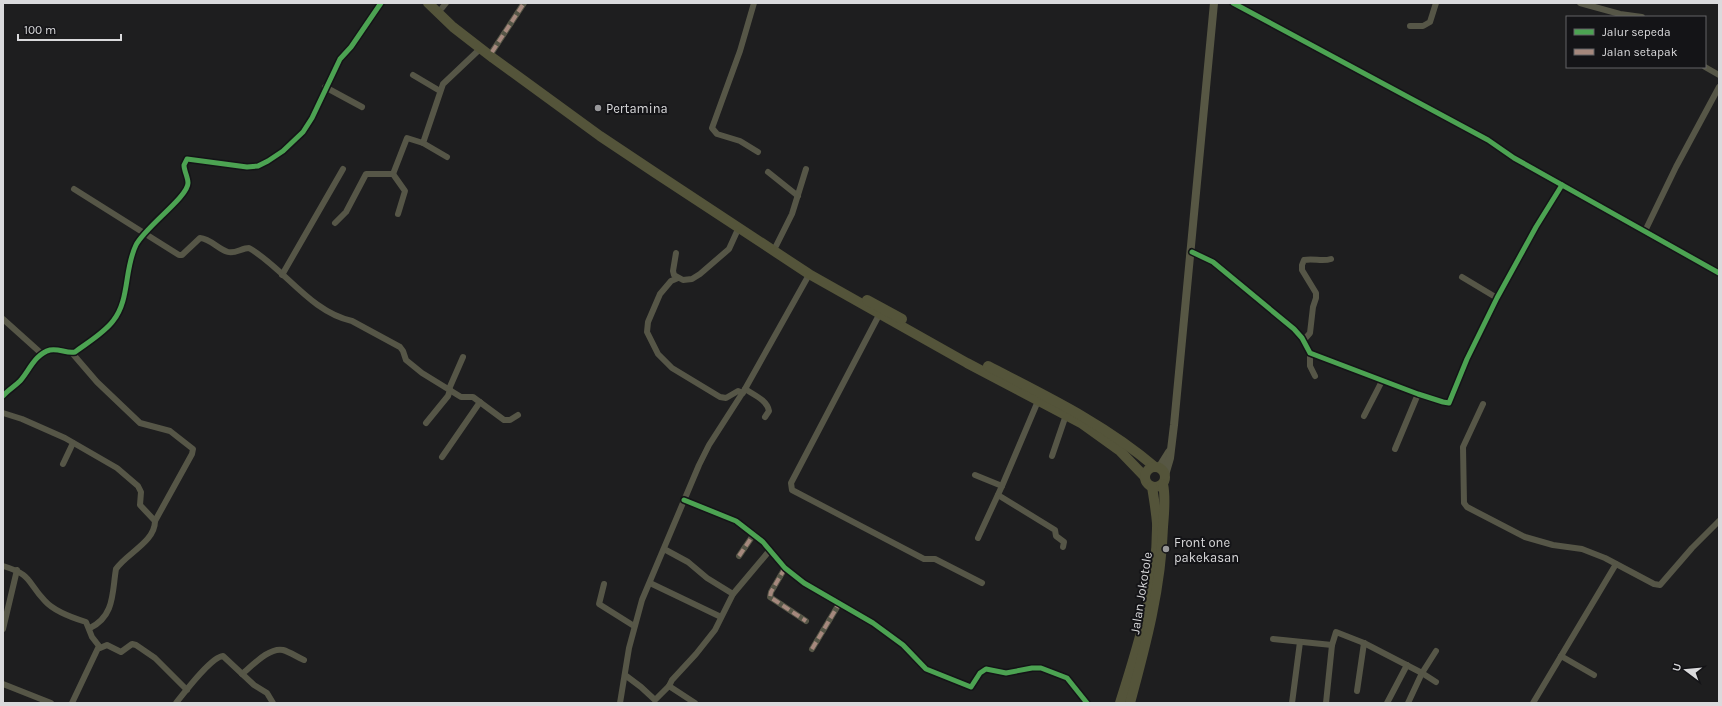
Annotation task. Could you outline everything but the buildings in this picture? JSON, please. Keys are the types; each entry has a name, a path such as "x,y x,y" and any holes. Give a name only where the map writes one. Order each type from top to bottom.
{"highway":[{"path":"428,3 453,27 600,136 739,227 880,315 986,369 1082,415 1130,447 1160,474"},
{"path":"441,5 492,52 603,133 776,246 810,272 986,369 1038,401 1100,435 1115,447 1146,477"},
{"path":"1148,470 1160,474 1158,487 1152,487 1147,483 1146,477 1148,470"},
{"name":"Jalan Jokotole","path":"1130,703 1145,648 1157,594 1163,536 1164,496 1160,474"},
{"name":"Jalan Jokotole","path":"1120,703 1141,628 1152,576 1157,525 1152,487"}],"main road":[{"path":"1160,474 1172,448 1192,252 1214,3"}],"street":[{"path":"72,353 92,340 113,322 121,305 132,254 143,233 184,193 188,182 184,170 185,161 187,159 247,167 258,166 268,161 294,142 312,118 340,59 351,47 381,3"},
{"path":"492,52 524,3"},
{"path":"754,3 740,51 712,128 717,134 740,141 758,152"},
{"path":"1233,3 1488,140 1514,158 1719,273"},
{"path":"1410,26 1423,26 1430,22 1436,3"},
{"path":"1580,3 1620,14 1635,16"},
{"path":"423,143 443,84 481,48"},
{"path":"1706,68 1719,75"},
{"path":"413,75 440,91"},
{"path":"1645,231 1676,167 1719,86"},
{"path":"326,87 362,107"},
{"path":"393,174 407,138 423,143 447,157"},
{"path":"282,275 344,169"},
{"path":"776,246 792,214 806,169"},
{"path":"768,172 798,196"},
{"path":"335,224 346,212 366,174 393,174"},
{"path":"393,174 405,191 398,214"},
{"path":"1310,353 1418,394 1443,402 1450,401 1467,359 1497,298 1536,227 1562,185"},
{"path":"74,189 179,255 182,255 196,239 200,238 205,238 227,252 232,253 249,248 321,307 345,320 352,321 400,347 409,363 449,390 461,397 473,397 504,420 510,420 518,415"},
{"path":"676,253 673,271 678,278 683,280 692,279 700,274 728,249 739,227"},
{"path":"1192,252 1213,262 1260,303 1294,329 1310,353 1310,366 1315,376"},
{"path":"1303,341 1310,333 1316,293 1302,270 1302,265 1304,260 1308,259 1323,262 1331,259"},
{"path":"620,703 634,626 684,500 709,444 744,391 810,272"},
{"path":"1462,277 1497,298"},
{"path":"678,278 671,281 666,286 648,322 648,332 658,354 672,368 720,397 726,398 738,391 744,391 764,402 769,411 765,417"},
{"path":"880,315 790,487 792,490 924,559 935,559 982,583"},
{"path":"3,319 42,354"},
{"path":"3,394 21,380 42,354 50,350 60,349 72,353 97,382 140,423 170,432 193,449 192,454 155,521 151,534 147,540 116,569 115,586 109,610 100,622 90,628"},
{"path":"426,423 448,396 449,390 463,357"},
{"path":"1364,416 1382,380"},
{"path":"1395,449 1418,394"},
{"path":"978,538 1038,401"},
{"path":"442,457 480,402"},
{"path":"1483,404 1463,447 1464,503 1467,507 1525,537 1553,545 1582,549 1616,564 1654,584 1660,585 1692,548 1719,521"},
{"path":"3,413 22,419 73,443 117,468 138,486 141,492 140,505 155,521"},
{"path":"1052,456 1066,415"},
{"path":"63,464 73,443"},
{"path":"975,475 1002,486"},
{"path":"998,495 1055,530 1056,536 1064,542 1063,547"},
{"path":"684,500 736,521 754,534 785,568 804,583 864,617 903,645 926,669 971,687 980,673 986,670 1006,673 1041,668 1067,678 1086,703"},
{"path":"739,556 754,534"},
{"path":"664,549 688,562 707,578 733,594"},
{"path":"625,675 655,700 696,654 714,630 733,594 770,550"},
{"path":"1532,703 1616,564"},
{"path":"3,566 17,570 29,579 45,601 56,609 86,622 90,628 92,637 100,648"},
{"path":"785,568 771,592 770,597 806,621"},
{"path":"3,629 17,570"},
{"path":"650,583 721,617"},
{"path":"604,584 599,604 634,626"},
{"path":"812,649 839,604"},
{"path":"1326,703 1332,645 1336,632 1364,643 1422,673 1436,682"},
{"path":"1273,639 1332,645"},
{"path":"1292,703 1300,642"},
{"path":"1357,691 1364,643"},
{"path":"72,703 91,661 100,648 107,645 121,652 132,644 136,645 155,658 187,690"},
{"path":"242,674 263,657 277,650 284,650 304,660"},
{"path":"1408,703 1422,673 1436,651"},
{"path":"1561,656 1594,675"},
{"path":"176,703 220,657 225,658 254,685 267,693 273,703"},
{"path":"1387,703 1407,665"},
{"path":"3,684 51,703"},
{"path":"669,686 695,703"}],"marked path":[{"path":"492,52 524,3"},
{"path":"739,556 754,534"},
{"path":"785,568 771,592 770,597 806,621"},
{"path":"812,649 839,604"}],"cycle path":[{"path":"3,396 20,381 40,355 50,350 75,352 100,334 113,321 122,304 132,254 136,245 186,189 188,181 184,165 187,159 247,167 258,166 283,151 303,132 312,118 340,59 351,47 381,3"},
{"path":"1233,3 1488,140 1514,158 1719,273"},
{"path":"1192,252 1213,262 1294,329 1302,338 1310,353 1418,394 1449,403 1467,359 1497,298 1536,227 1562,185"},
{"path":"684,500 736,521 763,542 785,568 804,583 873,623 903,645 926,669 971,687 980,673 986,669 1006,673 1032,668 1041,668 1067,678 1087,703"}],"place":[{"name":"Pertamina","path":"598,108"},
{"name":"Front one pakekasan","path":"1166,549"}]}
